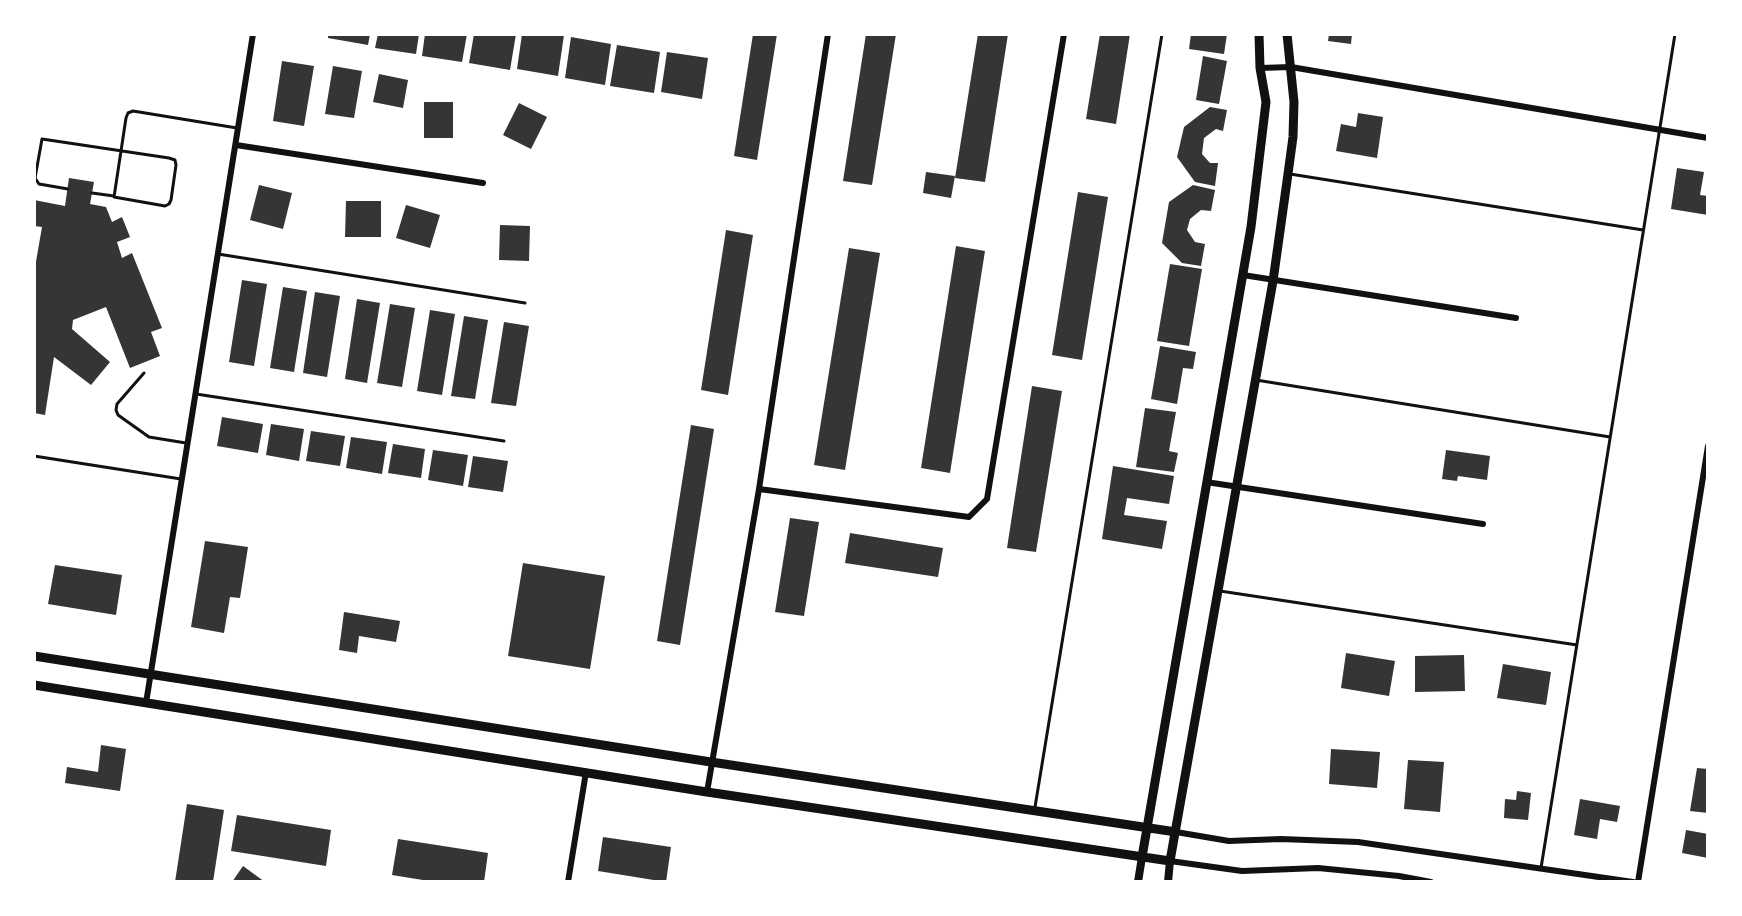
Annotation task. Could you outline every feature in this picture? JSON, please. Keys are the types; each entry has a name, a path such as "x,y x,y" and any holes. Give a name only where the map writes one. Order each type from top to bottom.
{"main road":[{"path":"1142,857 1251,227 1266,102 1260,68 1259,34"},
{"path":"34,685 707,792 1170,861 1273,281 1293,137 1294,102 1287,34"},
{"path":"34,656 1034,812 1176,832"}],"street":[{"path":"146,703 253,34"},
{"path":"707,792 759,489 828,34"},
{"path":"759,489 969,517 987,499 1064,34"},
{"path":"1260,68 1291,67 1707,138"},
{"path":"236,145 483,183"},
{"path":"1243,275 1516,318"},
{"path":"1638,882 1707,446"},
{"path":"1206,482 1483,524"},
{"path":"568,882 585,772"},
{"path":"1176,832 1229,841 1281,839 1358,842 1632,882"},
{"path":"1138,882 1142,857"},
{"path":"1167,882 1170,861 1242,871 1318,868 1399,876 1431,882"}],"lane":[{"path":"1034,812 1162,34"},
{"path":"1541,868 1675,34"},
{"path":"114,196 128,113 133,111 238,129"},
{"path":"68,189 36,182 42,139 175,160 171,201 165,206 92,193"},
{"path":"1288,174 1643,230"},
{"path":"218,254 525,303"},
{"path":"144,374 117,404 118,415 149,436 188,443"},
{"path":"1255,380 1610,437"},
{"path":"196,394 504,441"},
{"path":"34,456 182,479"},
{"path":"1218,590 1577,645"}],"building":[{"path":"328,34 370,34 368,45 328,38"},
{"path":"378,34 419,34 416,54 375,48"},
{"path":"425,34 467,34 462,62 422,56"},
{"path":"474,34 516,34 510,70 469,63"},
{"path":"522,34 564,35 558,76 517,69"},
{"path":"753,34 777,34 757,160 734,156"},
{"path":"866,34 896,34 872,185 843,181"},
{"path":"978,34 1008,34 985,182 955,178"},
{"path":"1100,34 1130,34 1116,124 1086,119"},
{"path":"1191,34 1227,34 1224,54 1189,49"},
{"path":"1329,34 1352,34 1351,44 1328,41"},
{"path":"571,37 611,44 605,85 565,78"},
{"path":"617,45 660,52 654,93 610,86"},
{"path":"667,52 708,58 702,99 661,92"},
{"path":"1203,56 1227,61 1219,104 1196,100"},
{"path":"282,61 314,66 304,126 273,121"},
{"path":"333,66 362,71 354,118 325,114"},
{"path":"379,74 408,80 403,108 373,102"},
{"path":"424,102 453,102 453,138 424,138"},
{"path":"519,103 547,117 531,149 503,135"},
{"path":"1210,107 1227,110 1223,131 1216,129 1204,138 1202,154 1210,163 1218,163 1215,186 1195,182 1177,157 1184,127"},
{"path":"1358,113 1383,117 1377,158 1336,151 1341,124 1356,127"},
{"path":"1677,168 1704,172 1700,195 1708,196 1708,215 1671,209"},
{"path":"926,172 955,176 951,198 923,193"},
{"path":"69,178 94,182 90,204 106,207 112,222 122,217 130,237 117,242 122,258 132,253 162,328 151,332 160,356 130,368 106,307 73,320 72,329 110,362 91,385 54,357 45,415 34,413 34,273 42,227 34,226 34,200 65,206"},
{"path":"259,185 292,193 283,229 250,220"},
{"path":"1193,185 1215,190 1211,211 1201,210 1190,219 1187,230 1195,242 1205,244 1201,266 1182,263 1162,243 1169,202"},
{"path":"1078,192 1108,197 1082,360 1052,355"},
{"path":"346,201 381,201 381,237 345,237"},
{"path":"406,205 440,215 430,248 396,238"},
{"path":"500,225 530,226 529,261 499,260"},
{"path":"726,230 753,235 728,395 701,390"},
{"path":"956,246 985,251 950,473 921,468"},
{"path":"849,248 880,253 845,470 814,465"},
{"path":"1170,264 1202,269 1189,346 1157,341"},
{"path":"242,280 267,284 254,366 229,362"},
{"path":"283,287 307,291 294,372 270,368"},
{"path":"315,292 340,296 327,377 303,373"},
{"path":"357,299 380,303 367,383 345,379"},
{"path":"390,304 415,308 402,387 377,383"},
{"path":"430,310 455,314 442,395 417,391"},
{"path":"464,316 488,320 475,399 451,396"},
{"path":"504,322 529,326 516,406 491,403"},
{"path":"1160,346 1196,352 1193,369 1183,368 1177,404 1151,399"},
{"path":"1032,386 1062,391 1036,552 1007,548"},
{"path":"1145,408 1176,412 1169,451 1178,453 1174,472 1136,467"},
{"path":"222,417 263,424 258,453 217,446"},
{"path":"271,424 304,429 299,461 266,455"},
{"path":"691,425 714,429 680,645 657,641"},
{"path":"311,431 345,436 340,466 306,461"},
{"path":"351,437 387,442 382,474 346,468"},
{"path":"393,444 425,449 421,478 388,473"},
{"path":"433,450 468,455 463,486 428,480"},
{"path":"1446,450 1490,456 1487,480 1458,476 1457,481 1442,479"},
{"path":"473,456 508,461 503,492 468,487"},
{"path":"1113,466 1174,476 1169,504 1127,498 1124,515 1167,521 1162,549 1102,539"},
{"path":"790,518 819,522 804,616 775,612"},
{"path":"850,533 943,548 938,577 845,563"},
{"path":"205,541 248,547 240,598 230,597 224,633 191,627"},
{"path":"523,563 605,576 590,669 508,656"},
{"path":"55,565 122,575 116,615 48,604"},
{"path":"344,612 400,621 396,642 359,636 357,653 339,650"},
{"path":"1346,653 1395,661 1389,696 1341,688"},
{"path":"1464,655 1465,691 1415,692 1415,656"},
{"path":"1503,664 1551,672 1546,705 1497,698"},
{"path":"101,745 126,749 120,791 65,783 67,767 98,772"},
{"path":"1331,749 1380,752 1377,788 1329,784"},
{"path":"1408,760 1444,762 1440,812 1404,809"},
{"path":"1697,768 1708,769 1708,813 1690,811"},
{"path":"1517,791 1531,793 1528,820 1504,818 1505,799 1516,800"},
{"path":"1580,799 1620,806 1617,822 1600,819 1597,839 1574,835"},
{"path":"187,804 224,810 213,882 175,882"},
{"path":"237,815 331,830 326,866 231,851"},
{"path":"1686,830 1708,834 1708,858 1682,853"},
{"path":"603,837 671,847 666,882 598,871"},
{"path":"398,839 488,853 484,882 435,882 392,875"},
{"path":"243,866 265,882 232,882"}]}
